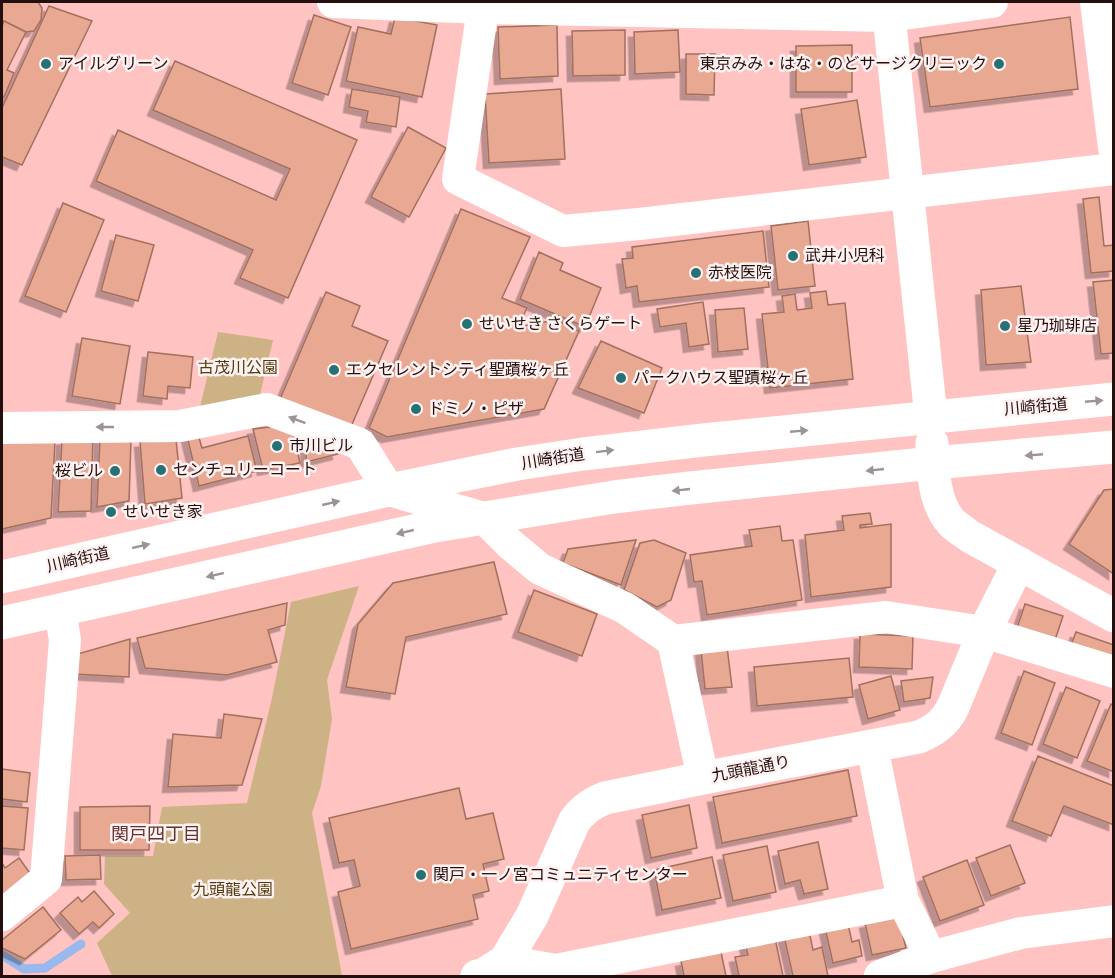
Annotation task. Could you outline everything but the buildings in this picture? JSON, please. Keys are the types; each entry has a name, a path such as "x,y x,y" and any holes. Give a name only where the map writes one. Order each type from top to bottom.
{"main road":[{"path":"889,16 938,502 951,522 971,537 1113,616"},
{"name":"川崎街道","path":"2,577 388,490 517,464 703,440 1113,399"},
{"path":"2,623 435,525 625,496 933,463 1113,447"},
{"name":"九頭龍通り","path":"477,976 483,975 505,961 532,916 574,822 582,811 594,803 605,798 919,736 940,726 953,707 984,632 1019,563"}],"street":[{"path":"333,2 483,8 577,5 889,16 992,2"},
{"path":"1096,2 1113,148"},
{"path":"483,8 458,179 563,231 1113,169"},
{"path":"2,428 180,426 267,409 360,444 388,490 484,518 540,569 625,608 673,641 886,617 984,632 1113,672"},
{"path":"2,915 46,879 65,640 60,610"},
{"path":"673,641 703,778"},
{"path":"872,746 903,901 931,957"},
{"path":"505,961 556,970 903,901"},
{"path":"880,976 931,957 1022,933 1113,921"}],"green space":[{"name":"古茂川公園","path":"218,332 273,340 259,399 200,407"},
{"name":"九頭龍公園","path":"359,586 327,680 332,719 321,786 312,813 342,976 112,976 97,943 130,913 104,884 105,856 153,856 162,807 247,803 272,698 291,602"}],"waterway":[{"path":"2,955 24,969 45,968 81,944"}],"place":[{"name":"アイルグリーン","path":"46,64"},
{"name":"東京みみ・はな・のどサージクリニック","path":"999,64"},
{"name":"武井小児科","path":"793,256"},
{"name":"赤枝医院","path":"696,273"},
{"name":"せいせき さくらゲート","path":"467,324"},
{"name":"星乃珈琲店","path":"1005,326"},
{"name":"エクセレントシティ聖蹟桜ヶ丘","path":"334,370"},
{"name":"パークハウス聖蹟桜ヶ丘","path":"621,378"},
{"name":"ドミノ・ピザ","path":"416,409"},
{"name":"市川ビル","path":"277,446"},
{"name":"センチュリーコート","path":"161,470"},
{"name":"桜ビル","path":"115,471"},
{"name":"せいせき家","path":"111,512"},
{"name":"関戸・一ノ宮コミュニティセンター","path":"421,875"}],"district":[{"name":"関戸四丁目","path":"156,834"}]}
